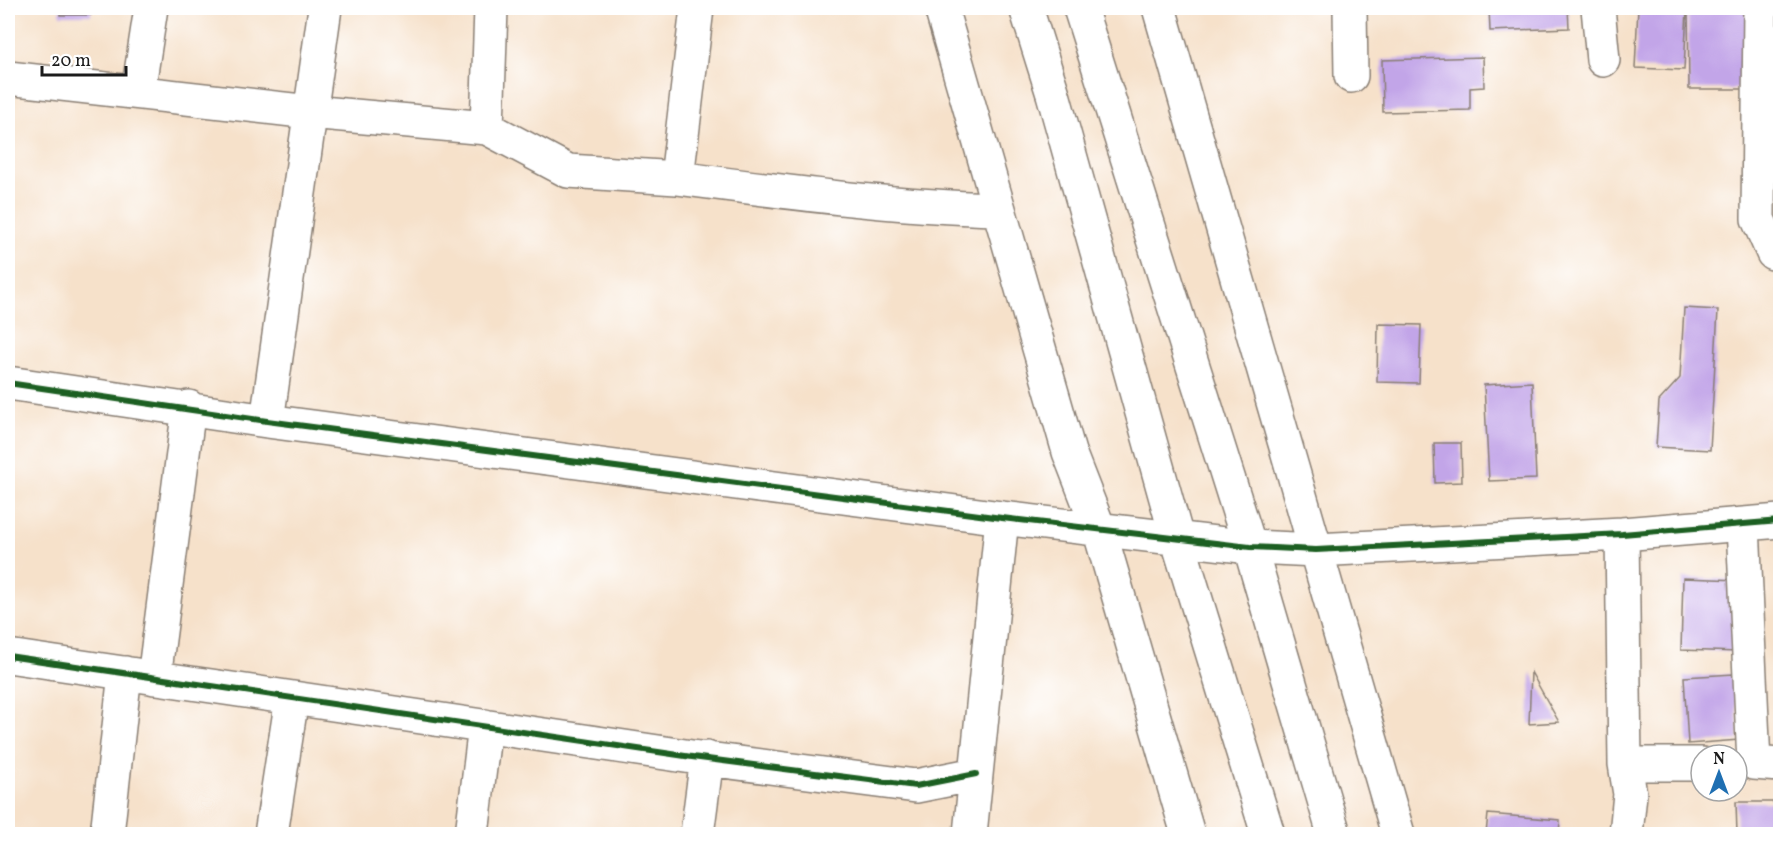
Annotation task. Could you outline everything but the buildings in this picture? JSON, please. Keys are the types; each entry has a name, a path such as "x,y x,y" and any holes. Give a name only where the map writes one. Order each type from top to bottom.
{"street":[{"path":"138,92 151,8"},
{"path":"267,421 325,8"},
{"path":"487,128 491,8"},
{"path":"676,178 697,8"},
{"path":"941,8 1069,452 1099,529 1188,834"},
{"path":"1026,8 1053,94 1177,538 1268,834"},
{"path":"1080,8 1250,547 1334,834"},
{"path":"1159,8 1398,834"},
{"path":"1350,8 1351,76"},
{"path":"1598,8 1604,60"},
{"path":"1760,8 1758,219 1773,253 1780,252"},
{"path":"8,78 310,112 487,128 568,171 676,178 851,201 922,207 999,209"},
{"path":"8,383 189,407 267,421 1002,518 1250,547 1316,550 1622,534 1780,521"},
{"path":"106,834 140,676 189,407"},
{"path":"970,834 1002,518"},
{"path":"1743,525 1757,764"},
{"path":"1622,534 1625,764 1630,794 1626,834"},
{"path":"8,656 707,758 916,786 976,774"},
{"path":"271,834 292,698"},
{"path":"472,834 485,726"},
{"path":"697,834 707,758"},
{"path":"1625,764 1689,764"}],"cycle path":[{"path":"8,383 267,421 1002,518 1250,547 1316,550 1622,534 1780,521"},
{"path":"8,656 692,757 916,786 976,774"}]}
